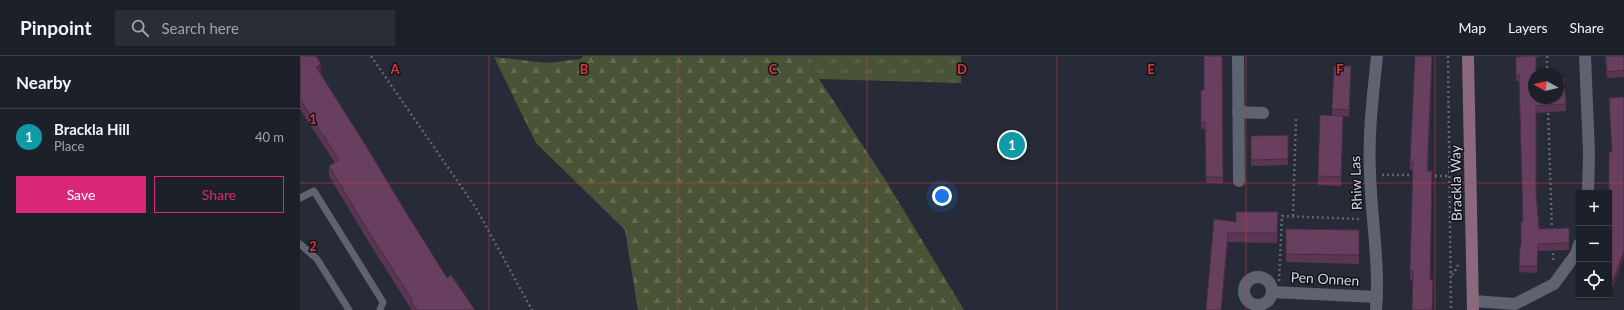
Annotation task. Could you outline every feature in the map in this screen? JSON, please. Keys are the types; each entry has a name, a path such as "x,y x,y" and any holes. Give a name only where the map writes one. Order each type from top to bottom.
{"street":[{"path":"1238,56 1239,181"},
{"name":"Rhiw Las","path":"1376,310 1377,268 1372,220 1370,174 1371,117 1377,56"},
{"name":"Brackla Way","path":"1468,56 1473,306"},
{"path":"1585,56 1589,154 1588,190"},
{"path":"1238,112 1263,114"},
{"path":"1473,306 1515,304 1554,284 1576,254"},
{"name":"Pen Onnen","path":"1258,277 1263,278 1270,284 1275,292 1267,302 1258,308 1249,302 1244,293 1246,284 1249,280 1258,277"},
{"name":"Pen Onnen","path":"1275,292 1377,297"}],"lane":[{"path":"300,198 314,191 382,302 380,310"},
{"path":"300,244 317,259 349,310"}],"path":[{"path":"371,56 476,208 532,310"},
{"path":"1448,56 1451,310"},
{"path":"1547,56 1547,68"},
{"path":"1548,106 1552,238"},
{"path":"1294,216 1296,119"},
{"path":"1370,174 1421,176"},
{"path":"1428,176 1450,176"},
{"path":"1275,292 1282,216 1372,220"},
{"path":"1552,245 1554,284"}],"green space":[{"path":"583,56 804,56 886,181 964,310 638,310 625,230 536,143 494,57 547,63 580,59"},
{"path":"804,56 961,56 961,83 819,79"}],"building":[{"path":"300,56 316,56 321,64 316,67 447,278 451,275 475,310 417,310 411,302 413,301 329,166 339,160 300,99"},
{"path":"1204,56 1222,56 1223,177 1206,177 1205,122 1201,122 1201,90 1204,90"},
{"path":"1415,56 1432,56 1427,171 1432,171 1430,280 1433,280 1432,310 1412,310 1413,271 1410,271 1413,162 1410,162"},
{"path":"1536,56 1536,68 1528,68 1528,104 1564,104 1564,78 1566,104 1536,106 1536,193 1539,229 1569,228 1569,243 1538,244 1537,266 1519,266 1521,222 1523,222 1519,75 1516,75 1516,57"},
{"path":"1606,56 1624,56 1624,70 1607,72"},
{"path":"1334,66 1351,66 1349,110 1332,109"},
{"path":"1624,97 1624,251 1613,281 1612,190 1609,190 1609,152 1612,152 1609,98"},
{"path":"1320,115 1343,116 1341,177 1318,176"},
{"path":"1288,135 1288,159 1251,160 1251,136"},
{"path":"1236,212 1278,212 1277,233 1228,233 1221,310 1206,310 1214,219 1236,222"},
{"path":"1286,229 1359,230 1359,255 1286,254"}],"place":[{"name":"Brackla Hill","path":"1012,145"}]}
